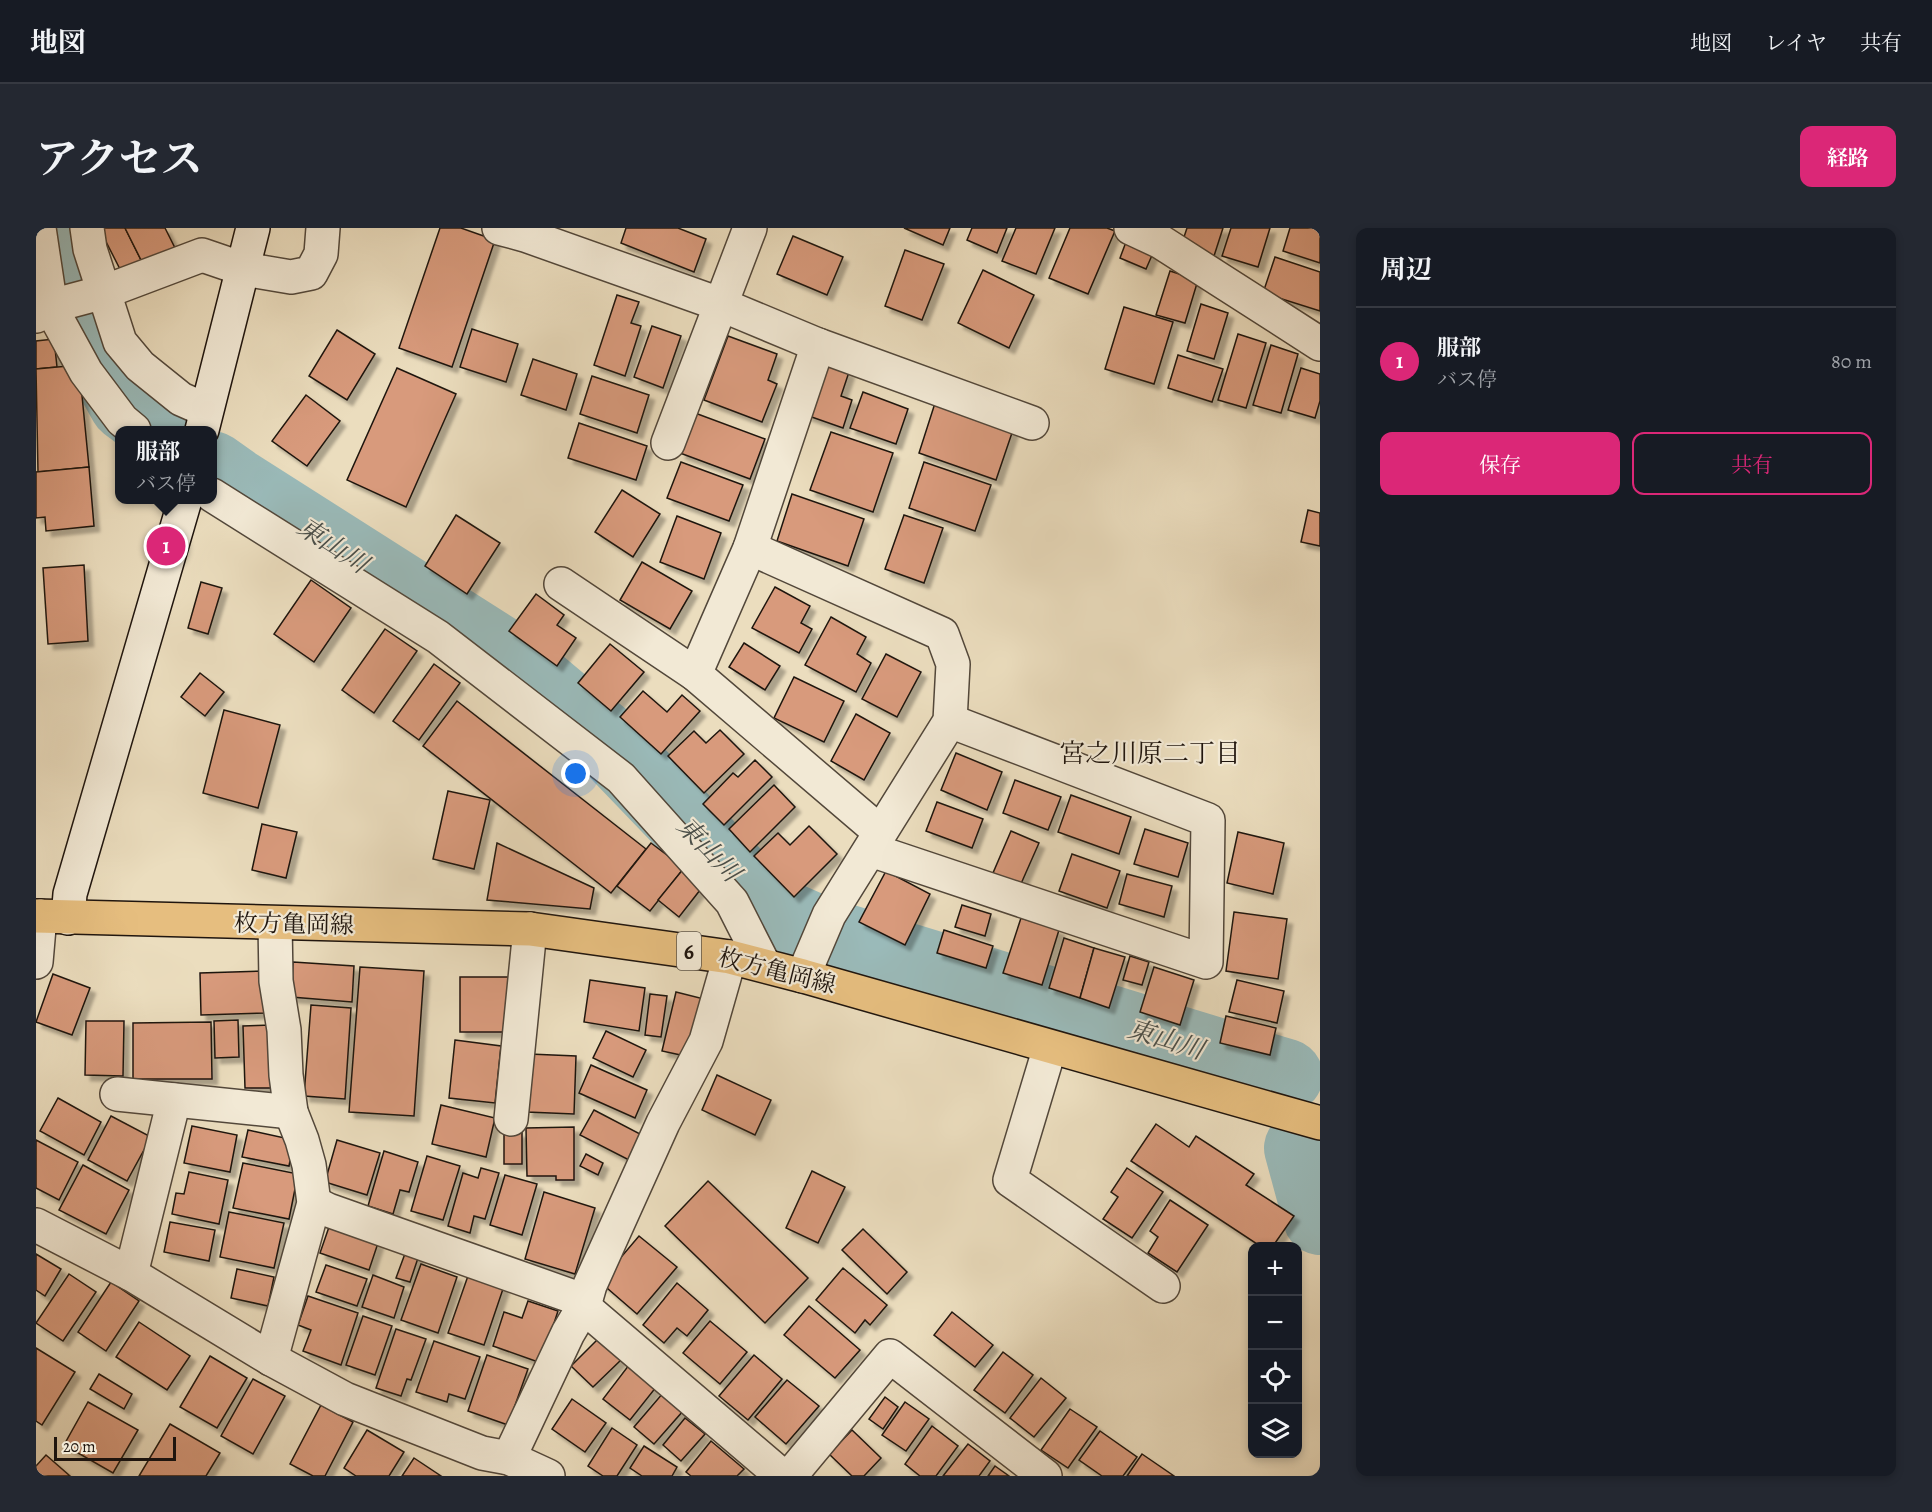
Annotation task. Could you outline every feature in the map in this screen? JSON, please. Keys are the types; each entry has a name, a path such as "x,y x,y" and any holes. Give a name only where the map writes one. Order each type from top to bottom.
{"main road":[{"name":"枚方亀岡線","path":"48,917 530,929 730,957 1320,1123"}],"street":[{"path":"39,228 49,309 86,372 122,420 129,426"},
{"path":"87,228 100,292 120,342 140,366 204,420 253,228"},
{"path":"49,309 202,255 243,269 291,277 311,273 321,254 323,228"},
{"path":"499,228 722,305 818,345 1032,423"},
{"path":"668,443 750,228"},
{"path":"1131,228 1164,235 1320,344"},
{"path":"695,674 750,548 818,345"},
{"path":"217,498 438,638 621,778 732,902 764,966"},
{"path":"36,962 48,917 70,894 184,504"},
{"path":"750,548 942,634 953,664 950,721 829,915 803,976"},
{"path":"561,584 695,674 875,841 1206,962 1208,820 950,721"},
{"path":"271,1359 314,1203 309,1165 291,1112 286,1075 284,1030 276,981 275,923"},
{"path":"511,1119 530,929"},
{"path":"509,1458 568,1333 584,1306 590,1285 663,1123 706,1041 730,957"},
{"path":"1050,1047 1010,1180 1164,1286"},
{"path":"117,1094 291,1112"},
{"path":"131,1274 174,1100"},
{"path":"314,1203 328,1210 571,1296 782,1476"},
{"path":"36,1225 131,1274 271,1359 345,1399 482,1453 509,1458 548,1476"},
{"path":"790,1476 890,1356 1045,1476"}],"building":[{"path":"99,228 125,228 143,264 123,275"},
{"path":"125,228 165,228 175,248 143,264"},
{"path":"440,228 461,228 495,240 452,367 399,348"},
{"path":"626,228 678,228 706,239 694,272 621,243"},
{"path":"904,228 950,228 943,245"},
{"path":"972,228 1007,228 997,253 967,240"},
{"path":"1016,228 1055,228 1036,274 1002,261"},
{"path":"1070,228 1107,228 1115,231 1088,294 1049,278"},
{"path":"1187,228 1223,228 1214,256 1181,246"},
{"path":"1231,228 1270,228 1258,267 1222,256"},
{"path":"1290,228 1320,228 1320,263 1283,251"},
{"path":"793,236 843,257 827,295 777,274"},
{"path":"1126,242 1153,253 1146,269 1120,258"},
{"path":"905,250 944,264 922,320 885,306"},
{"path":"1275,257 1320,272 1320,311 1263,293"},
{"path":"983,270 1034,295 1009,348 958,323"},
{"path":"1170,271 1198,280 1185,323 1156,315"},
{"path":"617,295 639,302 631,323 641,326 625,376 594,365"},
{"path":"1201,304 1228,313 1214,359 1187,351"},
{"path":"1124,307 1173,322 1154,384 1105,369"},
{"path":"652,326 681,336 663,388 634,377"},
{"path":"472,329 518,344 506,382 460,367"},
{"path":"337,330 375,354 347,400 309,376"},
{"path":"1238,334 1266,343 1246,408 1218,400"},
{"path":"728,336 777,354 768,380 777,384 762,422 704,400"},
{"path":"54,339 57,367 36,369 36,341"},
{"path":"1271,345 1298,354 1281,413 1253,405"},
{"path":"1178,355 1223,369 1212,402 1168,388"},
{"path":"533,359 577,374 566,410 521,395"},
{"path":"825,363 849,372 841,396 852,400 843,428 806,415"},
{"path":"79,365 89,467 38,472 36,369"},
{"path":"397,368 456,394 406,507 347,480"},
{"path":"1301,368 1320,374 1320,401 1315,418 1288,410"},
{"path":"592,376 649,395 637,433 580,414"},
{"path":"863,392 908,409 896,444 850,428"},
{"path":"306,395 340,421 307,466 272,441"},
{"path":"936,400 1014,427 996,480 919,453"},
{"path":"695,413 765,439 750,479 680,453"},
{"path":"579,423 647,446 636,480 568,458"},
{"path":"831,432 893,453 873,512 810,490"},
{"path":"681,462 743,485 729,521 667,498"},
{"path":"924,462 991,485 975,531 909,508"},
{"path":"89,467 94,526 46,531 45,517 36,518 36,472"},
{"path":"622,490 660,514 633,557 595,532"},
{"path":"792,494 864,519 848,566 777,541"},
{"path":"1308,510 1320,513 1320,546 1301,542"},
{"path":"456,515 500,543 467,594 425,566"},
{"path":"904,515 943,528 924,583 885,569"},
{"path":"677,516 721,533 704,579 660,562"},
{"path":"642,562 692,591 670,629 620,600"},
{"path":"84,565 88,641 48,644 43,568"},
{"path":"311,580 351,608 314,662 274,634"},
{"path":"201,582 222,588 208,634 188,628"},
{"path":"775,587 810,606 801,623 812,629 799,653 752,628"},
{"path":"536,594 564,615 557,625 576,638 557,666 509,631"},
{"path":"831,617 866,637 857,654 871,663 856,692 805,665"},
{"path":"385,629 417,651 374,713 342,690"},
{"path":"744,643 780,666 765,690 729,667"},
{"path":"610,644 644,672 611,711 578,683"},
{"path":"886,654 921,672 897,717 862,699"},
{"path":"434,664 460,683 419,740 393,721"},
{"path":"200,673 224,692 205,716 181,697"},
{"path":"794,677 844,701 824,742 774,718"},
{"path":"643,691 667,712 682,695 700,711 661,754 620,717"},
{"path":"457,701 646,849 611,893 423,746"},
{"path":"224,710 280,725 258,808 203,793"},
{"path":"856,714 890,733 864,780 831,761"},
{"path":"720,730 744,754 704,793 668,756 694,731 706,743"},
{"path":"956,753 1002,772 987,810 941,790"},
{"path":"755,760 772,777 724,825 703,804 733,773 738,777"},
{"path":"1015,780 1061,797 1048,830 1003,813"},
{"path":"774,785 795,807 750,852 729,829"},
{"path":"448,791 490,800 474,869 433,859"},
{"path":"1071,795 1131,817 1119,854 1058,832"},
{"path":"937,802 983,819 972,848 926,831"},
{"path":"262,824 297,832 286,878 252,870"},
{"path":"809,826 837,854 794,897 754,856 778,833 790,845"},
{"path":"1145,829 1188,843 1178,877 1134,864"},
{"path":"1011,831 1039,843 1020,886 993,873"},
{"path":"1238,832 1284,843 1273,894 1227,883"},
{"path":"497,843 594,888 590,909 487,900"},
{"path":"651,843 684,868 650,911 617,886"},
{"path":"1072,854 1120,871 1107,908 1059,891"},
{"path":"684,868 704,885 679,917 658,900"},
{"path":"886,871 930,894 905,945 859,922"},
{"path":"1127,874 1172,886 1164,917 1119,904"},
{"path":"962,905 991,914 985,936 955,927"},
{"path":"1234,912 1287,919 1278,979 1226,971"},
{"path":"1021,918 1059,930 1042,985 1003,973"},
{"path":"944,930 993,946 986,968 937,953"},
{"path":"1064,938 1094,948 1080,998 1049,988"},
{"path":"1094,948 1125,957 1109,1008 1080,998"},
{"path":"1130,956 1149,962 1142,985 1123,980"},
{"path":"293,962 354,966 352,1002 291,997"},
{"path":"360,967 424,971 414,1116 349,1112"},
{"path":"1154,967 1194,980 1180,1025 1140,1012"},
{"path":"262,971 264,1013 201,1015 200,973"},
{"path":"53,974 90,988 72,1035 36,1022"},
{"path":"460,977 508,977 508,1032 460,1032"},
{"path":"590,980 645,988 639,1031 584,1022"},
{"path":"1237,980 1284,991 1277,1023 1229,1012"},
{"path":"676,992 704,999 690,1057 662,1051"},
{"path":"650,994 667,996 661,1037 645,1035"},
{"path":"311,1005 351,1008 345,1099 304,1096"},
{"path":"1226,1016 1276,1028 1270,1055 1220,1043"},
{"path":"238,1020 239,1057 215,1058 214,1021"},
{"path":"86,1021 124,1021 123,1076 85,1075"},
{"path":"211,1022 212,1079 133,1079 133,1023"},
{"path":"271,1025 273,1088 245,1088 243,1026"},
{"path":"606,1031 646,1050 633,1077 593,1058"},
{"path":"455,1040 501,1046 495,1103 449,1098"},
{"path":"529,1054 576,1056 574,1114 527,1112"},
{"path":"591,1065 647,1090 635,1118 579,1093"},
{"path":"717,1075 771,1100 755,1135 702,1110"},
{"path":"58,1098 101,1122 84,1155 40,1131"},
{"path":"441,1105 495,1118 486,1157 432,1144"},
{"path":"594,1110 642,1135 629,1160 580,1135"},
{"path":"111,1116 151,1137 127,1181 88,1160"},
{"path":"1156,1124 1189,1147 1196,1136 1254,1174 1246,1185 1294,1216 1276,1242 1254,1242 1131,1161"},
{"path":"192,1126 237,1135 230,1172 184,1163"},
{"path":"574,1127 574,1180 556,1180 556,1176 527,1176 526,1128"},
{"path":"248,1130 294,1140 289,1166 242,1157"},
{"path":"522,1132 522,1164 504,1164 504,1133"},
{"path":"36,1140 78,1162 59,1200 36,1188"},
{"path":"337,1140 380,1153 367,1195 325,1182"},
{"path":"384,1151 418,1162 409,1192 400,1190 393,1214 368,1206"},
{"path":"586,1154 603,1163 598,1175 580,1166"},
{"path":"427,1156 460,1166 443,1220 411,1211"},
{"path":"243,1163 298,1174 289,1219 233,1208"},
{"path":"83,1165 129,1190 106,1234 59,1210"},
{"path":"481,1168 499,1173 485,1219 474,1216 470,1233 448,1226 463,1173 478,1178"},
{"path":"1127,1168 1163,1192 1132,1238 1103,1219 1118,1197 1111,1192"},
{"path":"812,1171 845,1187 818,1243 786,1228"},
{"path":"189,1172 228,1180 219,1224 172,1214 176,1193 184,1194"},
{"path":"505,1175 537,1184 522,1235 490,1225"},
{"path":"708,1181 808,1278 765,1323 665,1226"},
{"path":"544,1192 595,1208 575,1274 525,1259"},
{"path":"1170,1200 1208,1225 1177,1272 1148,1253 1158,1237 1150,1231"},
{"path":"229,1212 284,1223 274,1268 220,1257"},
{"path":"170,1222 215,1230 209,1261 164,1252"},
{"path":"329,1227 378,1243 369,1270 320,1253"},
{"path":"863,1229 907,1272 887,1294 842,1250"},
{"path":"639,1236 677,1267 637,1314 600,1282"},
{"path":"406,1251 419,1255 410,1282 396,1278"},
{"path":"36,1254 61,1269 45,1296 36,1290"},
{"path":"421,1264 457,1277 438,1333 401,1320"},
{"path":"326,1265 367,1279 357,1306 316,1292"},
{"path":"843,1268 887,1305 870,1325 865,1320 855,1333 816,1300"},
{"path":"237,1269 274,1277 268,1306 231,1298"},
{"path":"469,1273 504,1286 484,1345 448,1333"},
{"path":"69,1274 96,1292 63,1341 36,1323"},
{"path":"373,1275 404,1287 394,1318 362,1307"},
{"path":"111,1282 139,1301 106,1351 78,1332"},
{"path":"677,1283 708,1310 687,1336 677,1328 664,1343 643,1325"},
{"path":"308,1296 358,1313 341,1365 303,1351 311,1330 298,1325"},
{"path":"528,1301 558,1311 541,1363 493,1346 504,1312 522,1318"},
{"path":"809,1306 860,1350 835,1378 784,1335"},
{"path":"952,1312 993,1345 975,1367 934,1335"},
{"path":"363,1316 392,1326 375,1375 346,1365"},
{"path":"710,1321 747,1352 720,1384 683,1353"},
{"path":"139,1322 190,1356 167,1390 116,1357"},
{"path":"396,1329 426,1339 411,1380 407,1379 401,1396 376,1388"},
{"path":"600,1337 622,1359 593,1387 571,1366"},
{"path":"434,1341 480,1357 465,1399 449,1394 447,1402 416,1392"},
{"path":"36,1348 75,1372 42,1425 36,1421"},
{"path":"1003,1352 1033,1375 1005,1413 974,1390"},
{"path":"487,1355 528,1369 508,1425 468,1411"},
{"path":"754,1355 782,1379 748,1420 719,1396"},
{"path":"210,1356 247,1378 217,1428 180,1407"},
{"path":"629,1365 657,1386 630,1420 603,1399"},
{"path":"99,1374 132,1394 124,1409 90,1389"},
{"path":"1041,1378 1066,1398 1034,1437 1010,1418"},
{"path":"253,1379 285,1396 253,1454 221,1436"},
{"path":"787,1380 819,1406 786,1444 755,1417"},
{"path":"663,1393 683,1411 654,1444 634,1427"},
{"path":"885,1397 898,1407 883,1429 869,1419"},
{"path":"572,1399 606,1423 585,1452 552,1429"},
{"path":"88,1402 138,1430 113,1473 64,1445"},
{"path":"905,1402 929,1419 906,1451 882,1435"},
{"path":"321,1405 353,1422 325,1476 313,1476 290,1464"},
{"path":"1070,1409 1097,1427 1068,1468 1041,1450"},
{"path":"685,1418 705,1434 681,1461 663,1445"},
{"path":"170,1424 220,1453 206,1476 139,1476"},
{"path":"932,1426 958,1446 936,1476 920,1476 905,1464"},
{"path":"612,1428 637,1445 617,1476 603,1476 588,1466"},
{"path":"367,1430 404,1452 389,1476 356,1476 344,1468"},
{"path":"852,1430 881,1458 864,1476 852,1476 829,1454"},
{"path":"1100,1431 1137,1457 1123,1476 1102,1476 1079,1460"},
{"path":"711,1441 744,1469 737,1476 691,1476 686,1472"},
{"path":"968,1444 990,1461 979,1476 943,1476"},
{"path":"644,1446 677,1467 672,1476 642,1476 630,1468"},
{"path":"1142,1454 1174,1476 1127,1476"},
{"path":"46,1455 70,1476 36,1476 36,1466"},
{"path":"414,1458 441,1476 402,1476"},
{"path":"995,1466 1009,1476 988,1476"}],"waterway":[{"name":"東山川","path":"66,228 66,249 84,329 126,404 156,426"},
{"name":"東山川","path":"217,472 508,658 603,738 768,910 822,934 1286,1076"},
{"name":"東山川","path":"1301,1148 1320,1218"}],"place":[{"name":"服部","path":"166,546"}],"district":[{"name":"宮之川原二丁目","path":"1150,753"}]}
